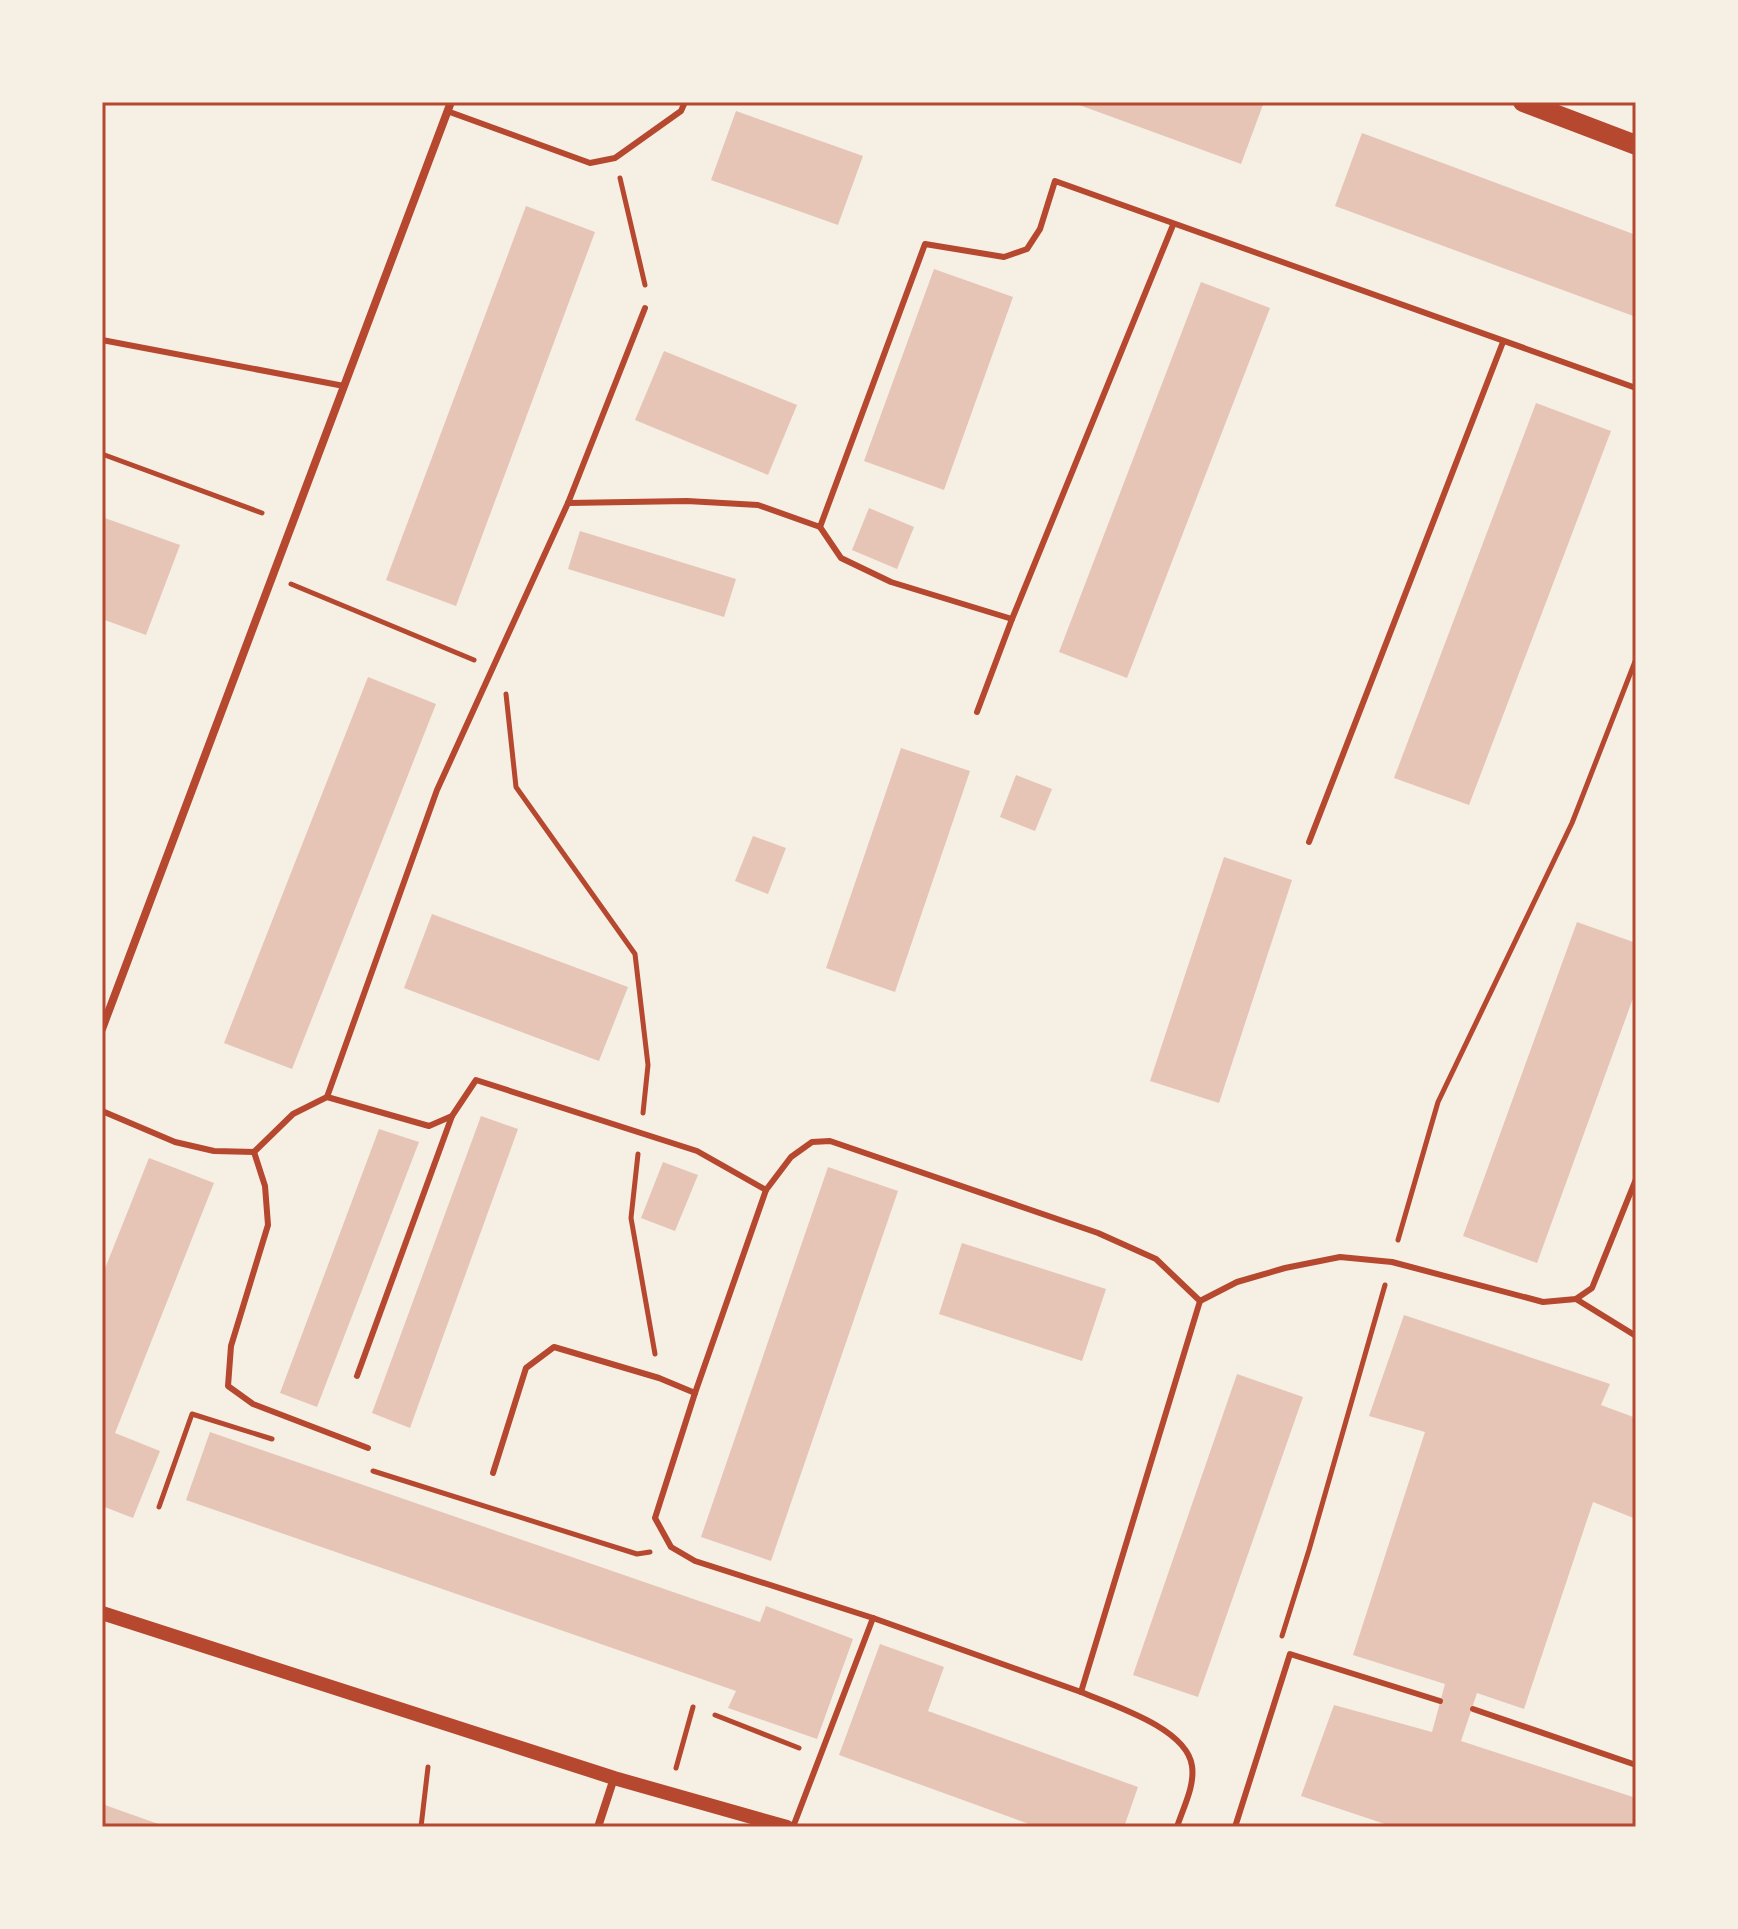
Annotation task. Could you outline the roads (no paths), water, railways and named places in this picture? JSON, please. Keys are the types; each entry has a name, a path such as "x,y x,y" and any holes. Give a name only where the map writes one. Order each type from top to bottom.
{"main road":[{"path":"1523,102 1636,145"}],"street":[{"path":"102,1029 449,106"},
{"path":"102,1613 614,1778 787,1827"},
{"path":"598,1827 614,1778"}],"lane":[{"path":"449,106 590,163 615,158 681,111 685,102"},
{"path":"820,527 925,244 1004,257 1027,249 1040,229 1055,181 1636,388"},
{"path":"977,712 1173,225"},
{"path":"327,1097 437,790 568,503 645,308"},
{"path":"102,340 344,386"},
{"path":"1309,842 1503,342"},
{"path":"568,503 687,501 758,505 820,527 841,558 891,582 1012,619"},
{"path":"357,1376 452,1116 476,1080 697,1151 766,1190"},
{"path":"102,1111 175,1142 214,1151 254,1152 293,1114 327,1097 429,1126 452,1116"},
{"path":"1177,1827 1192,1783 1192,1764 1182,1744 1152,1723 1081,1692 873,1618 695,1561 671,1547 655,1518 766,1190 791,1157 812,1142 830,1141 1098,1233 1156,1259 1200,1301"},
{"path":"254,1152 265,1186 268,1225 231,1346 228,1386 253,1404 368,1448"},
{"path":"1081,1692 1200,1301 1237,1282 1340,1257 1392,1262 1543,1302 1576,1299 1592,1288 1636,1179"},
{"path":"1576,1299 1636,1336"},
{"path":"493,1473 526,1368 554,1347 659,1378 695,1393"},
{"path":"793,1827 873,1618"},
{"path":"1235,1827 1290,1654 1440,1701"},
{"path":"1473,1709 1636,1765"}]}
